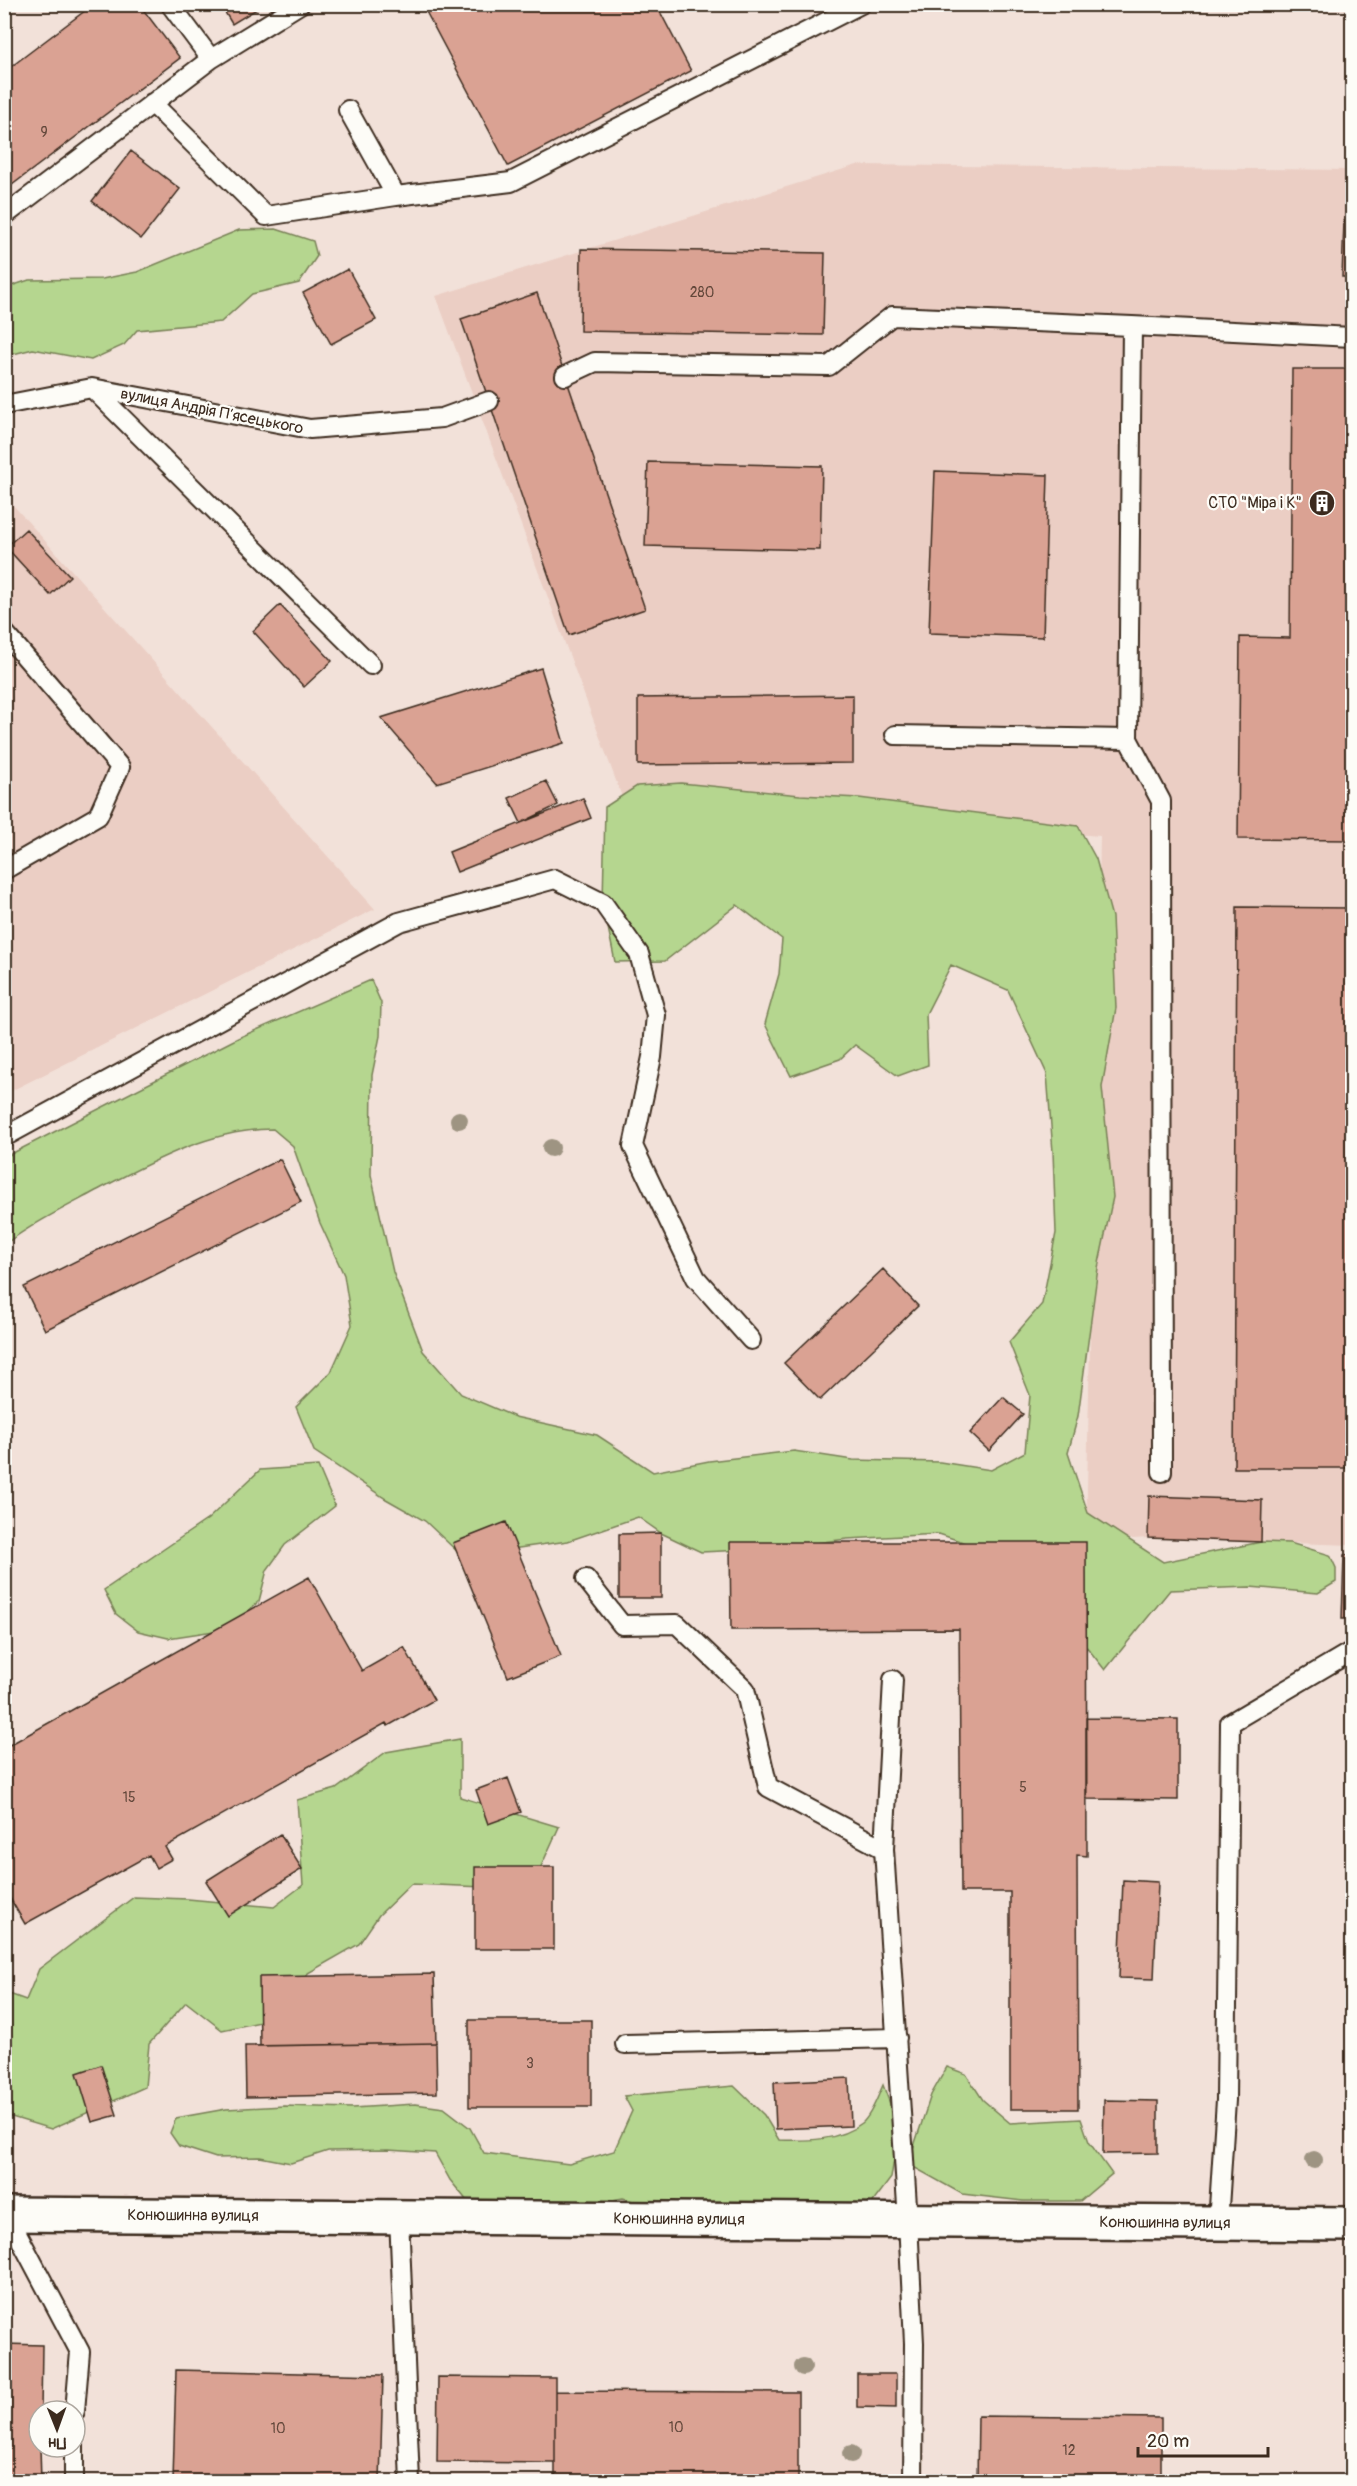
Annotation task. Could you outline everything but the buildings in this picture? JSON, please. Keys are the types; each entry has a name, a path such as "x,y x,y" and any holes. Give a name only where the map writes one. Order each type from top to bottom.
{"street":[{"name":"Конюшинна вулиця","path":"5,2213 1353,2224"}],"lane":[{"path":"170,4 210,59"},
{"path":"4,216 210,59 300,4"},
{"path":"152,103 267,216 396,196 511,182 861,4"},
{"path":"348,110 396,196"},
{"path":"565,376 595,362 829,366 892,316 1353,337"},
{"path":"1132,326 1128,739 1161,801 1162,1472"},
{"path":"93,388 371,665"},
{"name":"вулиця Андрія Пʼясецького","path":"4,405 93,388 310,429 442,418 489,401"},
{"path":"4,632 120,767 98,816 4,870"},
{"path":"895,735 1128,739"},
{"path":"4,1137 399,922 555,879 603,903 639,954 656,1015 652,1057 633,1146 696,1278 751,1340"},
{"path":"586,1579 622,1625 677,1624 745,1689 768,1787 884,1849"},
{"path":"1218,2223 1226,2100 1230,1723 1353,1651"},
{"path":"893,1680 884,1849 914,2343 913,2481"},
{"path":"625,2044 897,2038"},
{"path":"5,2213 80,2352 76,2399"},
{"path":"399,2216 410,2481"},
{"path":"74,2459 74,2481"}],"shaded area":[{"path":"857,165 1352,170 1352,1545 1148,1538 1086,1542 1100,836 762,808 628,813 436,296"},
{"path":"4,495 375,909 5,1094 4,1094"}],"green space":[{"path":"276,229 313,241 317,256 299,283 252,294 221,322 137,330 124,345 91,360 33,349 5,356 5,288 29,280 102,279 137,272 239,230"},
{"path":"681,783 800,795 859,798 1078,826 1096,859 1112,917 1116,1008 1102,1087 1113,1197 1098,1268 1078,1416 1068,1453 1088,1513 1163,1562 1261,1542 1290,1543 1330,1555 1336,1568 1336,1582 1318,1593 1250,1587 1170,1590 1105,1670 1078,1636 993,1552 939,1534 847,1539 765,1549 701,1552 661,1533 638,1517 568,1541 462,1556 425,1521 386,1499 314,1451 296,1407 331,1372 352,1325 344,1275 320,1223 293,1146 273,1129 225,1135 179,1150 58,1211 5,1244 5,1157 238,1038 371,980 381,1003 380,1036 372,1075 371,1175 393,1272 423,1351 461,1394 515,1417 597,1435 653,1472 709,1461 794,1451 853,1460 940,1462 991,1470 1025,1452 1030,1395 1009,1342 1042,1304 1056,1233 1047,1074 1008,990 951,965 926,1014 928,1065 898,1076 855,1045 840,1059 791,1076 765,1024 779,974 782,939 737,905 665,961 615,962 603,903 605,807 637,786"},
{"path":"318,1466 335,1506 285,1545 267,1570 259,1601 227,1629 168,1638 138,1631 116,1614 104,1590 208,1519 260,1470"},
{"path":"460,1739 460,1797 559,1827 538,1873 485,1887 411,1884 379,1915 359,1944 308,1973 289,2016 222,2030 186,2002 149,2044 145,2087 51,2129 5,2115 4,1992 26,2000 39,1969 134,1897 188,1899 274,1907 303,1885 297,1800 336,1789 386,1752"},
{"path":"947,2067 966,2074 983,2100 1010,2123 1081,2119 1089,2142 1112,2174 1080,2201 1023,2201 962,2194 908,2164 931,2095"},
{"path":"883,2085 899,2128 891,2178 867,2210 661,2209 623,2198 563,2209 468,2202 450,2180 435,2153 388,2150 328,2151 291,2163 260,2157 216,2158 179,2146 170,2133 176,2118 226,2109 284,2106 353,2108 415,2104 444,2108 470,2128 484,2153 569,2164 614,2151 632,2111 624,2096 734,2086 764,2115 779,2140 801,2140 833,2137 862,2123 871,2111"}],"place":[{"name":"СТО \"Міра і К\"","path":"1322,503"}]}
